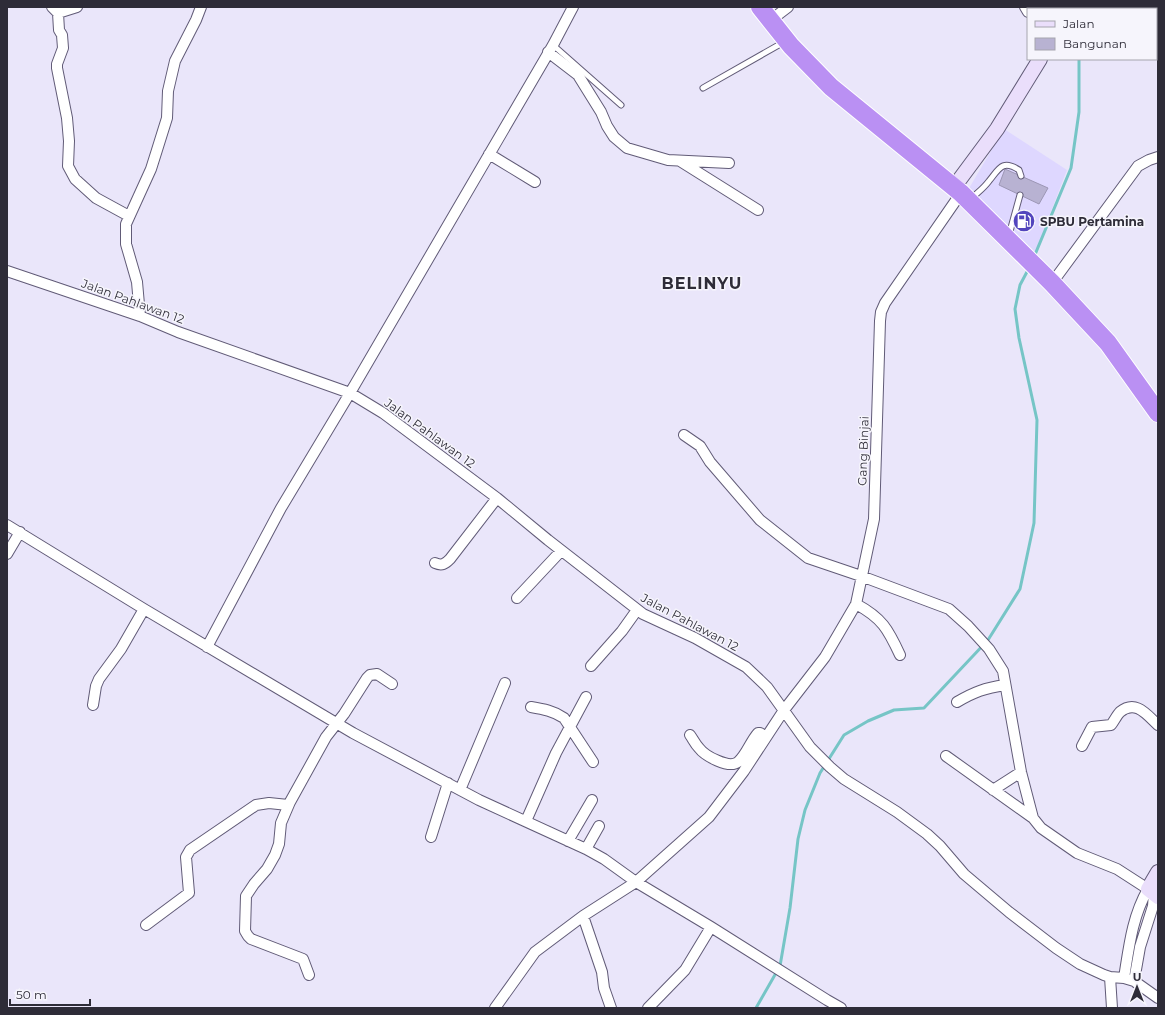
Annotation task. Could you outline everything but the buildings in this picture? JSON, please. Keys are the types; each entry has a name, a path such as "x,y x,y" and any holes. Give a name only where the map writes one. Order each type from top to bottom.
{"highway":[{"path":"766,13 787,41 831,87 961,194 1052,282 1108,343 1158,413"}],"street":[{"path":"77,7 55,10 59,30 62,35 63,48 57,68 67,118 69,141 68,166 75,178 96,198 129,216"},
{"path":"140,316 137,282 126,244 126,224 151,169 167,118 168,91 175,61 201,7"},
{"path":"207,647 281,508 350,394 573,7"},
{"path":"766,13 788,7"},
{"path":"550,48 578,75 601,112 614,137 628,148 668,160 729,163"},
{"path":"961,194 997,129 1039,60"},
{"path":"489,154 535,182"},
{"path":"1052,282 1138,166 1149,160 1158,158"},
{"path":"680,161 758,210"},
{"name":"Gang Binjai","path":"495,1008 535,952 583,916 636,882 709,817 744,771 784,710 825,657 856,604 874,519 881,312 885,303 961,194"},
{"name":"Jalan Pahlawan 12","path":"7,271 140,316 178,332 350,394 383,413 497,498 561,551 637,610 695,638 746,667 767,687 810,747 821,759 844,779 897,812 927,834 940,846 964,874 1009,912 1056,948 1080,964 1110,977 1129,979"},
{"path":"684,434 700,446 710,462 760,520 808,558 949,609 981,640 989,649 1003,671 1021,772 1033,818"},
{"path":"435,563 439,565 446,564 450,560 497,498"},
{"path":"7,525 207,647 336,723 460,790 586,849 604,859 636,882 711,927 776,969 825,1004 841,1008"},
{"path":"7,554 20,532"},
{"path":"517,598 561,551"},
{"path":"856,604 868,610 883,623 892,637 900,655"},
{"path":"93,705 96,686 99,679 120,649 144,609"},
{"path":"591,666 622,631 637,610"},
{"path":"309,975 303,958 251,939 248,936 245,931 246,896 254,884 267,870 275,855 279,844 281,823 288,805 326,737 344,714 370,675 377,674 392,684"},
{"path":"460,790 505,683"},
{"path":"957,702 971,694 987,688 1006,685"},
{"path":"526,821 556,752 586,697"},
{"path":"531,707 559,714 564,718 593,762"},
{"path":"1082,746 1092,728 1111,725 1120,712 1132,707 1139,708 1158,725"},
{"path":"690,735 699,748 706,754 731,765 736,763 745,755 758,733 766,737"},
{"path":"946,756 1033,818 1040,828 1077,854 1155,886 1153,906 1129,979 1158,998"},
{"path":"993,790 1021,772"},
{"path":"431,837 448,783"},
{"path":"568,841 592,800"},
{"path":"146,925 189,894 186,857 190,850 256,805 269,803 288,805"},
{"path":"586,849 599,826"},
{"path":"583,916 602,972 604,988 611,1008"},
{"path":"648,1008 685,970 711,927"},
{"path":"1110,977 1112,1008"}],"lane":[{"path":"703,88 787,41"},
{"path":"550,48 621,105"},
{"path":"961,194 989,182 997,169 1003,165 1013,166 1019,170 1021,176"},
{"path":"1007,238 1016,214 1020,195"}],"shaded area":[{"name":"SPBU Pertamina","path":"1004,129 1067,170 1035,253 968,190"}],"waterway":[{"path":"1034,257 1071,168 1079,112 1079,60"},
{"path":"756,1008 780,966 790,908 798,839 805,810 820,773 844,735 868,721 894,710 924,708 988,640 1020,589 1034,523 1037,420 1019,338 1015,309 1020,285 1029,268"}],"place":[{"name":"SPBU Pertamina","path":"1024,221"}],"district":[{"name":"BELINYU","path":"702,283"}]}
